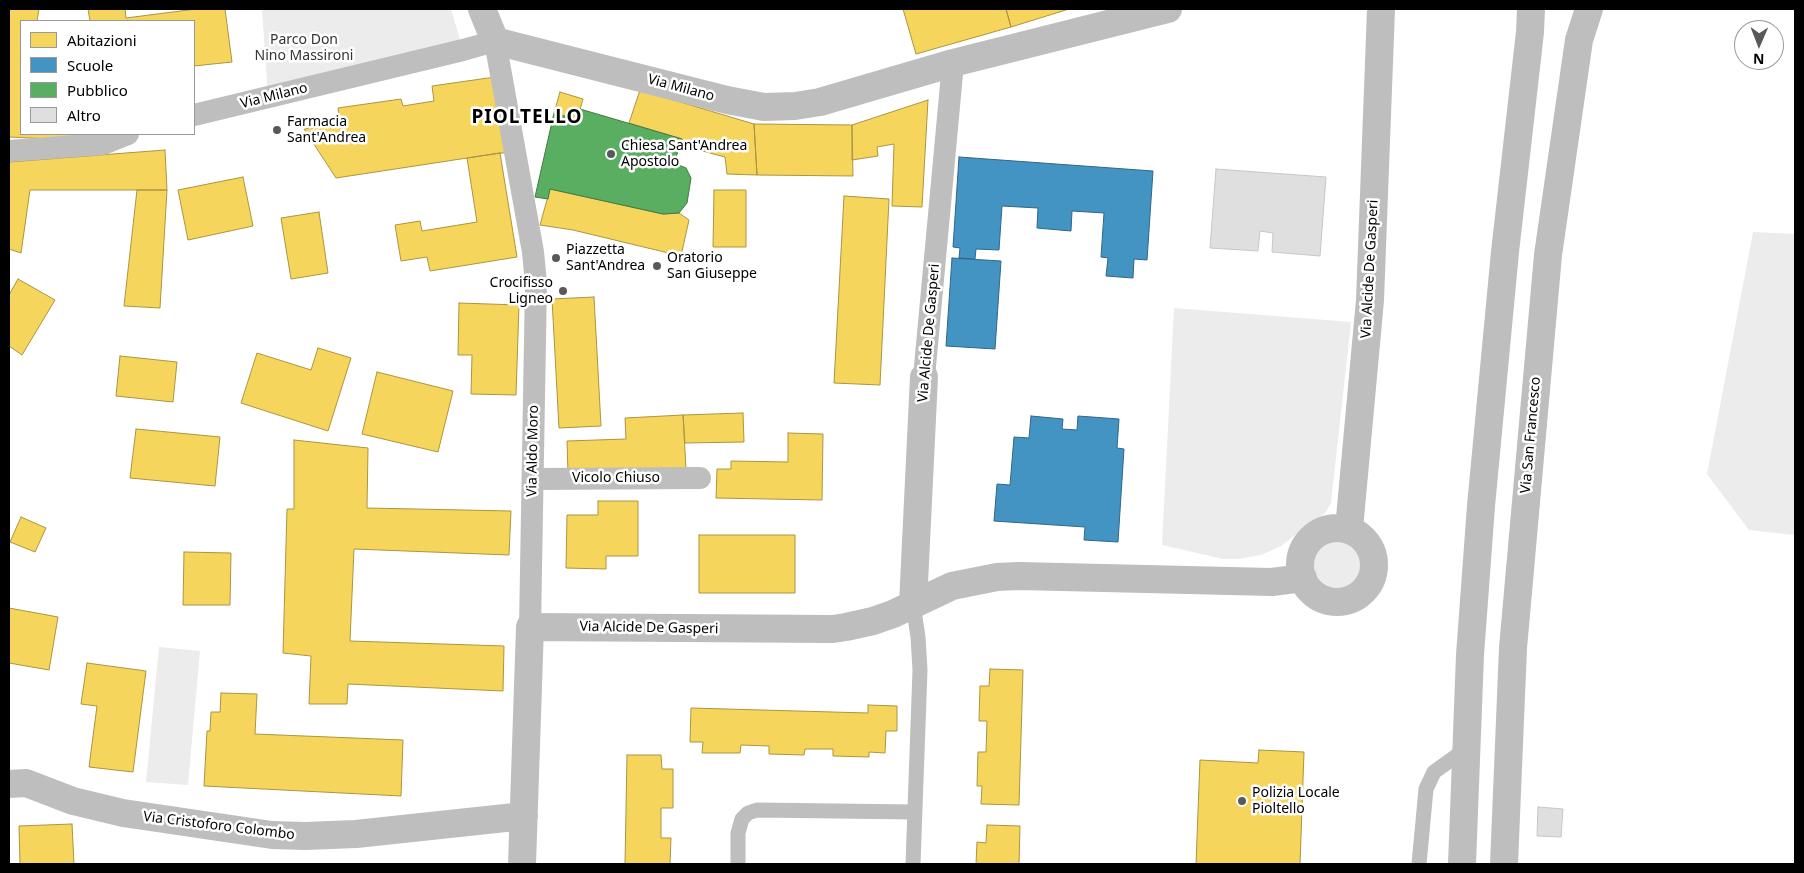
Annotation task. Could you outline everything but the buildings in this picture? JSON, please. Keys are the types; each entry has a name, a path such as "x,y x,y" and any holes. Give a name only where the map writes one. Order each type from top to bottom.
{"street":[{"path":"482,9 495,41"},
{"name":"Via Milano","path":"195,115 495,41 732,102 764,107 795,106 820,102 1122,15 1168,9"},
{"name":"Via Alcide De Gasperi","path":"1349,529 1370,300 1381,9"},
{"path":"1462,864 1470,655 1481,506 1505,252 1531,9"},
{"name":"Via San Francesco","path":"1504,864 1513,648 1548,255 1579,40 1589,9"},
{"name":"Via Aldo Moro","path":"495,41 533,252 536,283 530,627 522,864"},
{"name":"Via Alcide De Gasperi","path":"913,604 924,377 953,63"},
{"path":"9,151 103,144 126,135"},
{"name":"Vicolo Chiuso","path":"533,479 700,478"},
{"path":"1329,528 1349,529 1363,537 1373,554 1374,569 1366,589 1356,597 1343,601 1330,601 1314,593 1303,578 1301,563 1303,551 1313,538 1329,528"},
{"name":"Via Alcide De Gasperi","path":"530,627 820,629 860,625 894,614 935,593 958,584 1008,576 1272,582 1303,578"},
{"name":"Via Cristoforo Colombo","path":"9,784 26,783 73,801 123,813 272,835 356,834 524,816"}],"lane":[{"path":"913,604 920,670 913,864"},
{"path":"1419,864 1426,789 1434,772 1466,749"},
{"path":"738,864 738,833 742,819 748,813 757,810 915,812"}],"green space":[{"name":"Parco Don Nino Massironi","path":"262,9 451,9 463,50 268,97"},
{"path":"1753,232 1795,234 1795,535 1749,530 1707,474"},
{"path":"1174,308 1351,322 1331,503 1325,513 1281,546 1261,555 1239,559 1223,559 1162,545"},
{"path":"1338,540 1347,542 1355,547 1360,555 1362,564 1360,573 1355,581 1347,586 1338,588 1329,586 1321,581 1316,573 1314,564 1316,555 1321,547 1329,542"},
{"path":"159,647 200,651 188,785 146,782"}],"place":[{"name":"Farmacia Sant'Andrea","path":"277,130"},
{"name":"Chiesa Sant'Andrea Apostolo","path":"611,154"},
{"name":"Piazzetta Sant'Andrea","path":"556,258"},
{"name":"Oratorio San Giuseppe","path":"657,266"},
{"name":"Crocifisso Ligneo","path":"563,291"},
{"name":"Polizia Locale Pioltello","path":"1242,801"}],"district":[{"name":"PIOLTELLO","path":"527,118"}]}
